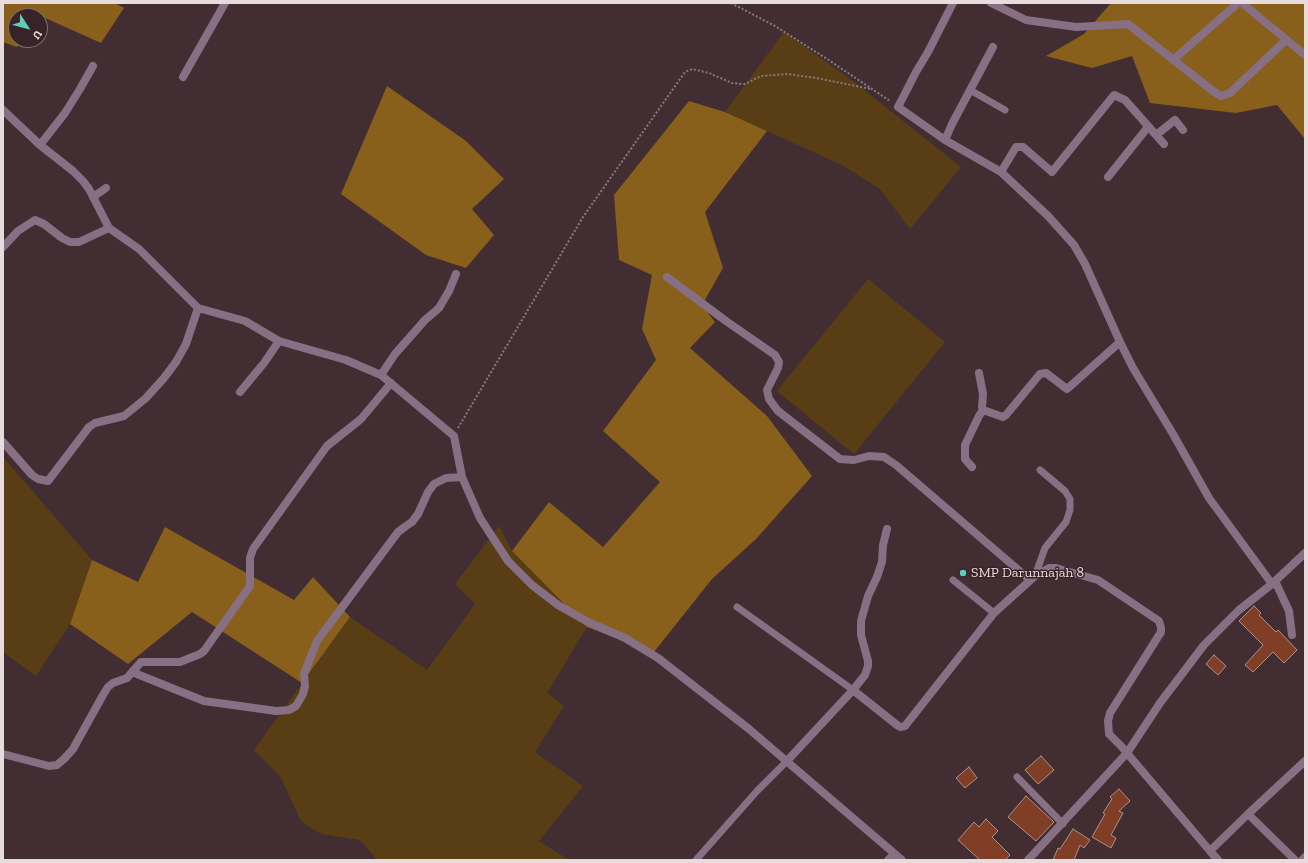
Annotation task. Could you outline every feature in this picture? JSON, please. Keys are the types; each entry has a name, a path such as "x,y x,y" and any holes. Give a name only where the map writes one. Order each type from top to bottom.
{"street":[{"path":"183,77 225,3"},
{"path":"953,3 898,107 945,140 1001,172 1048,216 1074,245 1085,264 1133,368 1173,434 1209,498 1273,583 1286,603 1289,612 1292,635"},
{"path":"991,3 1026,20 1076,26 1128,24 1212,91 1221,96 1230,93 1286,40"},
{"path":"1173,60 1238,3"},
{"path":"1242,3 1305,55"},
{"path":"945,140 992,47"},
{"path":"40,145 65,113 93,66"},
{"path":"1001,172 1016,147 1023,147 1052,172 1114,95 1125,100 1164,144"},
{"path":"3,110 40,145 73,171 82,181 93,197 109,228 139,249 198,308 244,321 279,341 346,360 381,375 454,436 462,477 480,518 492,539 508,561 532,585 558,605 588,622 625,638 658,658 749,729 891,857 902,860"},
{"path":"1156,135 1175,120 1183,130"},
{"path":"1108,177 1148,127"},
{"path":"93,197 106,188"},
{"path":"3,247 18,231 35,220 44,224 62,238 70,242 79,242 109,228"},
{"path":"381,375 395,354 439,308 449,291 456,274"},
{"path":"667,277 775,355 779,362 778,368 767,390 769,399 778,411 840,459 854,460 870,456 884,457 896,465 1033,578"},
{"path":"3,442 32,475 38,479 48,480 92,424 124,416 146,398 164,378 176,362 186,344 198,308"},
{"path":"240,392 264,363 279,341"},
{"path":"983,410 1003,417 1040,374 1043,373 1050,375 1067,389 1120,342"},
{"path":"972,467 965,459 966,445 983,410 979,373"},
{"path":"3,754 49,766 57,764 65,758 73,748 108,687 113,683 127,678 141,662 180,662 204,651 250,586 250,558 253,549 327,446 361,419 391,384"},
{"path":"132,672 204,701 276,711 289,710 296,706 303,694 305,686 304,674 317,640 398,532 412,522 418,514 428,492 434,484 446,478 462,477"},
{"path":"786,762 865,675 868,666 861,621 868,596 882,562 883,545 887,529"},
{"path":"1028,860 1063,824 1127,753 1160,703 1204,645 1239,610 1273,583 1305,553"},
{"path":"853,690 897,725 905,726 994,613 1033,578 1049,568 1056,568 1098,580 1159,621 1161,628 1161,632 1110,713 1108,721 1108,734 1122,746 1218,860"},
{"path":"1210,851 1305,761"},
{"path":"1248,814 1258,822 1294,860"},
{"path":"1302,860 1305,857"}],"lane":[{"path":"970,90 1005,110"},
{"path":"1033,578 1045,548 1066,522 1070,510 1070,499 1065,491 1040,470"},
{"path":"953,580 994,613"},
{"path":"737,607 853,690"},
{"path":"696,860 757,790 786,762"},
{"path":"1017,777 1063,824"}],"path":[{"path":"731,3 781,30 898,107"},
{"path":"454,436 583,217 685,72 692,69 709,73 732,83 741,84 745,84 761,76 787,74 871,89"}],"shaded area":[{"path":"3,3 115,3 124,8 101,43 48,19 48,8 8,8 8,44 3,42"},
{"path":"1111,3 1305,3 1305,139 1277,105 1236,113 1150,103 1132,56 1092,68 1046,56 1084,34"},
{"path":"784,32 853,81 961,167 910,229 880,189 842,165 725,112"},
{"path":"387,86 466,141 504,179 472,209 494,235 466,268 426,255 341,194"},
{"path":"689,101 725,112 767,131 705,212 723,268 702,305 715,322 690,348 767,416 812,476 756,539 712,579 654,652 587,627 512,551 549,502 603,547 660,482 603,431 656,360 642,329 652,275 619,260 614,195"},
{"path":"868,279 945,342 854,454 777,391"},
{"path":"3,457 92,560 70,624 36,676 3,652"},
{"path":"499,526 512,551 587,627 547,693 564,706 535,752 583,786 539,841 569,860 377,860 360,840 321,834 301,821 280,776 254,750 350,617 427,670 475,604 455,584"},
{"path":"165,527 294,600 313,577 350,617 302,683 192,612 128,664 70,624 92,560 138,582"}],"building":[{"path":"1254,606 1261,613 1259,615 1276,632 1278,630 1297,650 1284,663 1273,652 1253,672 1245,665 1263,645 1239,621"},
{"path":"1214,655 1226,666 1218,675 1206,664"},
{"path":"1041,756 1054,770 1038,784 1025,770"},
{"path":"969,767 977,778 965,788 956,778"},
{"path":"1119,789 1130,801 1119,811 1123,813 1111,835 1116,838 1111,848 1092,837 1105,814 1103,813 1112,799 1110,797"},
{"path":"1026,796 1054,822 1036,841 1008,817"},
{"path":"986,819 998,831 992,837 1010,855 1005,860 980,860 958,840 974,822 979,827"},
{"path":"1073,829 1090,840 1084,848 1080,845 1074,860 1053,860 1058,848 1060,849"}],"place":[{"name":"SMP Darunnajah 8","path":"963,573"}]}
